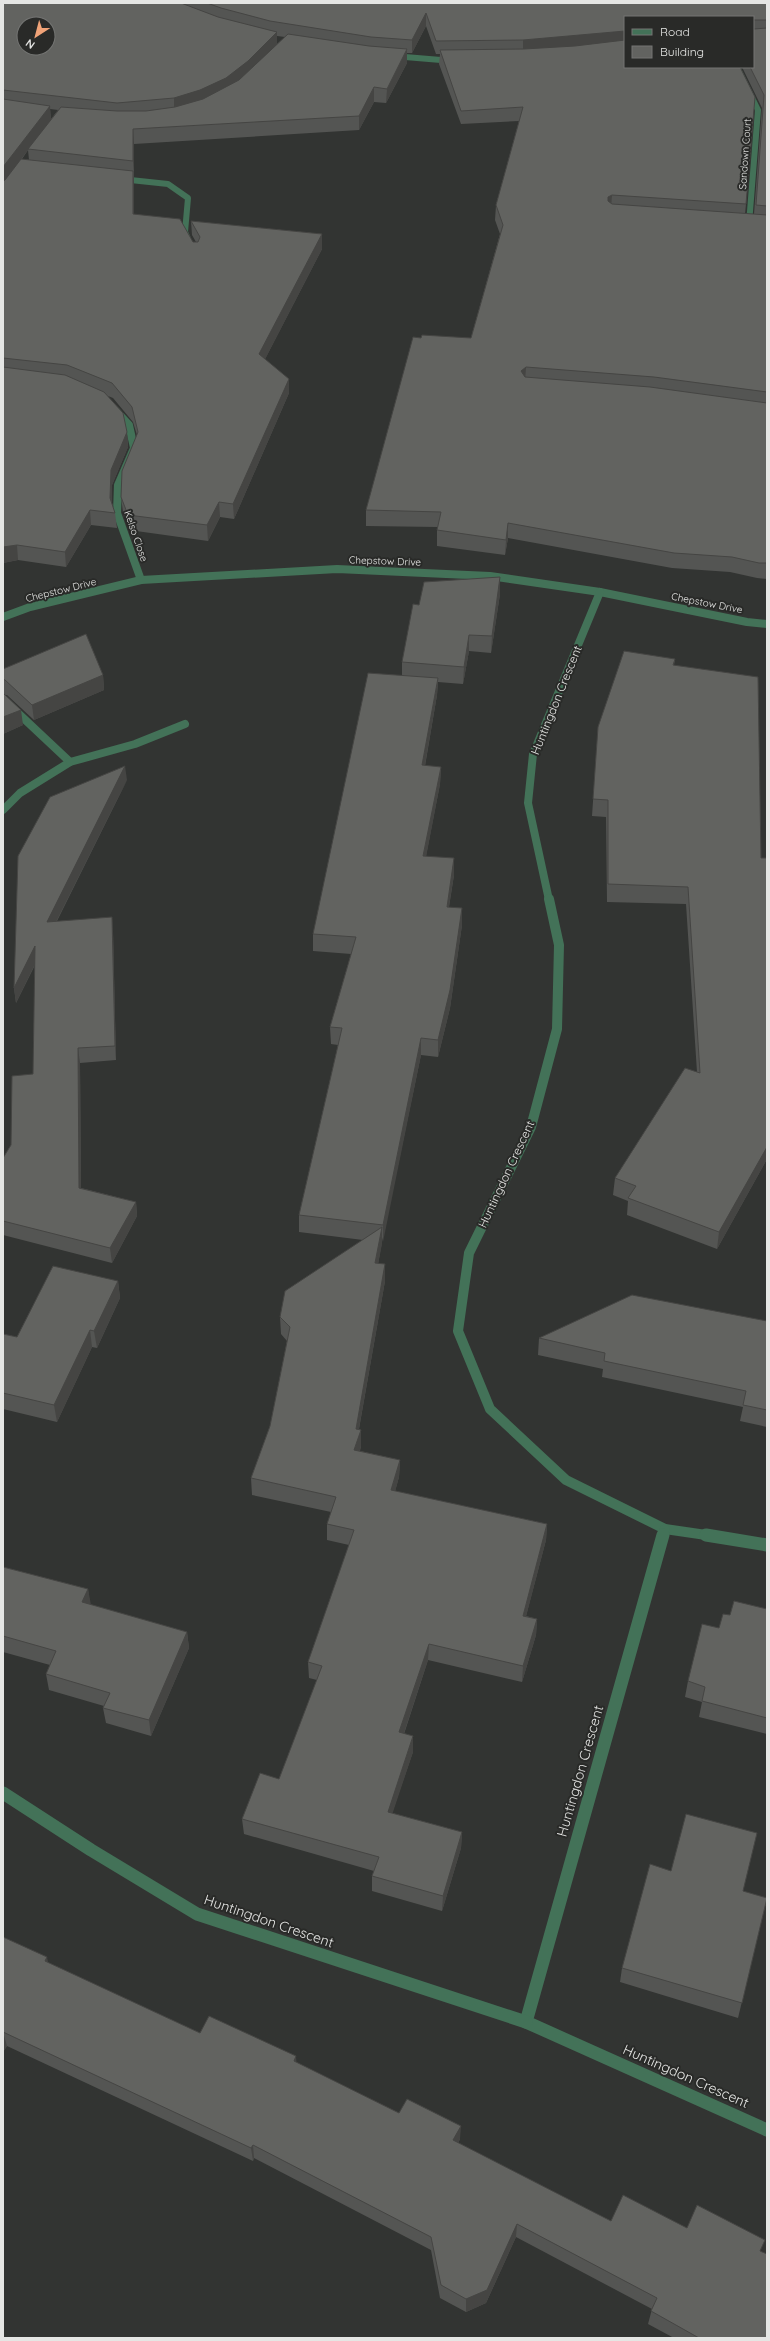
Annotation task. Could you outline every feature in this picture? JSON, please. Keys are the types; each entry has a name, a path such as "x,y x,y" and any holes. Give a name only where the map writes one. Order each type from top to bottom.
{"street":[{"path":"387,56 459,61"},
{"name":"Sandown Court","path":"737,68 758,110 752,224 741,223"},
{"path":"114,178 168,184 188,198 184,232 192,245"},
{"name":"Kelso Close","path":"109,402 129,425 134,448 118,485 117,513 141,580"},
{"name":"Chepstow Drive","path":"3,617 30,607 141,580 337,569 490,576 600,592 747,622 767,624"},
{"name":"Huntingdon Crescent","path":"600,592 533,754 528,803 559,945 558,1029 531,1127 469,1253 458,1331 490,1409 566,1480 665,1529 767,1545"},
{"path":"3,699 70,762"},
{"path":"3,810 20,793 70,762 135,744 185,724"},
{"name":"Huntingdon Crescent","path":"526,2022 665,1529"},
{"name":"Huntingdon Crescent","path":"3,1793 91,1850 197,1914 526,2022 767,2130"}],"building":[{"path":"3,3 181,3 218,17 277,32 248,61 226,78 200,90 174,98 117,103 3,90"},
{"path":"207,3 767,3 767,20 754,20 754,16 624,16 624,31 523,40 436,41 426,13 412,40 371,37 270,21"},
{"path":"767,28 767,206 756,205 764,95 750,68 754,68 754,29"},
{"path":"288,34 369,46 407,49 387,89 374,87 359,116 133,129 133,161 28,149 61,107 117,111 146,111 175,107 203,99 239,80"},
{"path":"624,40 624,68 740,68 755,97 746,204 612,195 608,197 608,201 612,204 767,215 767,392 654,377 526,367 521,371 525,377 650,387 767,403 767,563 759,563 732,557 674,553 508,523 506,540 437,530 441,512 366,510 413,337 421,338 422,335 471,338 503,225 496,205 523,107 461,111 440,50 524,49 575,46"},
{"path":"3,99 50,106 3,167"},
{"path":"21,159 133,171 133,214 180,219 193,242 198,242 200,237 191,221 322,234 259,354 289,379 233,504 219,502 207,525 128,515 121,497 122,471 138,432 132,407 112,383 67,365 3,358 3,181"},
{"path":"3,367 65,375 104,392 123,413 127,432 111,470 110,498 115,513 90,510 65,552 17,545 3,547"},
{"path":"500,577 492,636 469,635 464,667 402,662 413,604 419,605 424,582"},
{"path":"86,634 103,675 32,705 3,679 3,669"},
{"path":"624,651 675,659 673,665 758,677 761,858 767,858 767,1147 719,1232 628,1198 636,1186 615,1178 685,1068 700,1073 688,887 608,884 608,800 593,799 598,727"},
{"path":"368,673 438,678 422,765 441,767 423,856 454,858 447,907 462,908 450,990 438,1040 421,1038 383,1225 299,1215 342,1028 330,1027 356,937 313,934"},
{"path":"3,693 21,710 3,717"},
{"path":"125,766 47,922 112,917 115,1046 78,1048 79,1188 136,1202 110,1248 3,1221 3,1158 11,1145 12,1076 33,1074 35,946 14,988 18,856 50,797"},
{"path":"382,1227 375,1263 385,1264 356,1429 361,1430 354,1450 400,1460 391,1490 547,1524 523,1616 537,1619 523,1666 429,1644 399,1732 413,1736 388,1812 462,1832 443,1896 372,1876 379,1857 242,1819 260,1773 279,1779 322,1666 308,1662 354,1530 327,1524 336,1497 251,1478 270,1426 290,1327 280,1317 285,1291"},
{"path":"53,1266 118,1281 94,1331 90,1330 54,1405 3,1393 3,1334 17,1337"},
{"path":"632,1295 767,1321 767,1410 743,1405 746,1391 604,1361 605,1353 539,1338"},
{"path":"3,1567 88,1589 82,1602 187,1632 149,1720 103,1708 110,1693 46,1674 56,1651 3,1636"},
{"path":"734,1601 767,1609 767,1718 702,1701 705,1687 688,1681 702,1624 719,1628 723,1614 730,1615"},
{"path":"686,1814 757,1833 743,1891 767,1898 742,2003 622,1968 650,1864 671,1871"},
{"path":"3,1937 47,1957 45,1961 200,2033 209,2016 296,2056 294,2061 399,2113 407,2099 461,2126 453,2140 611,2221 623,2195 687,2228 697,2205 765,2240 760,2251 767,2254 767,2338 699,2338 651,2311 657,2298 517,2224 487,2290 466,2299 441,2285 431,2237 253,2145 251,2148 3,2032"}]}
